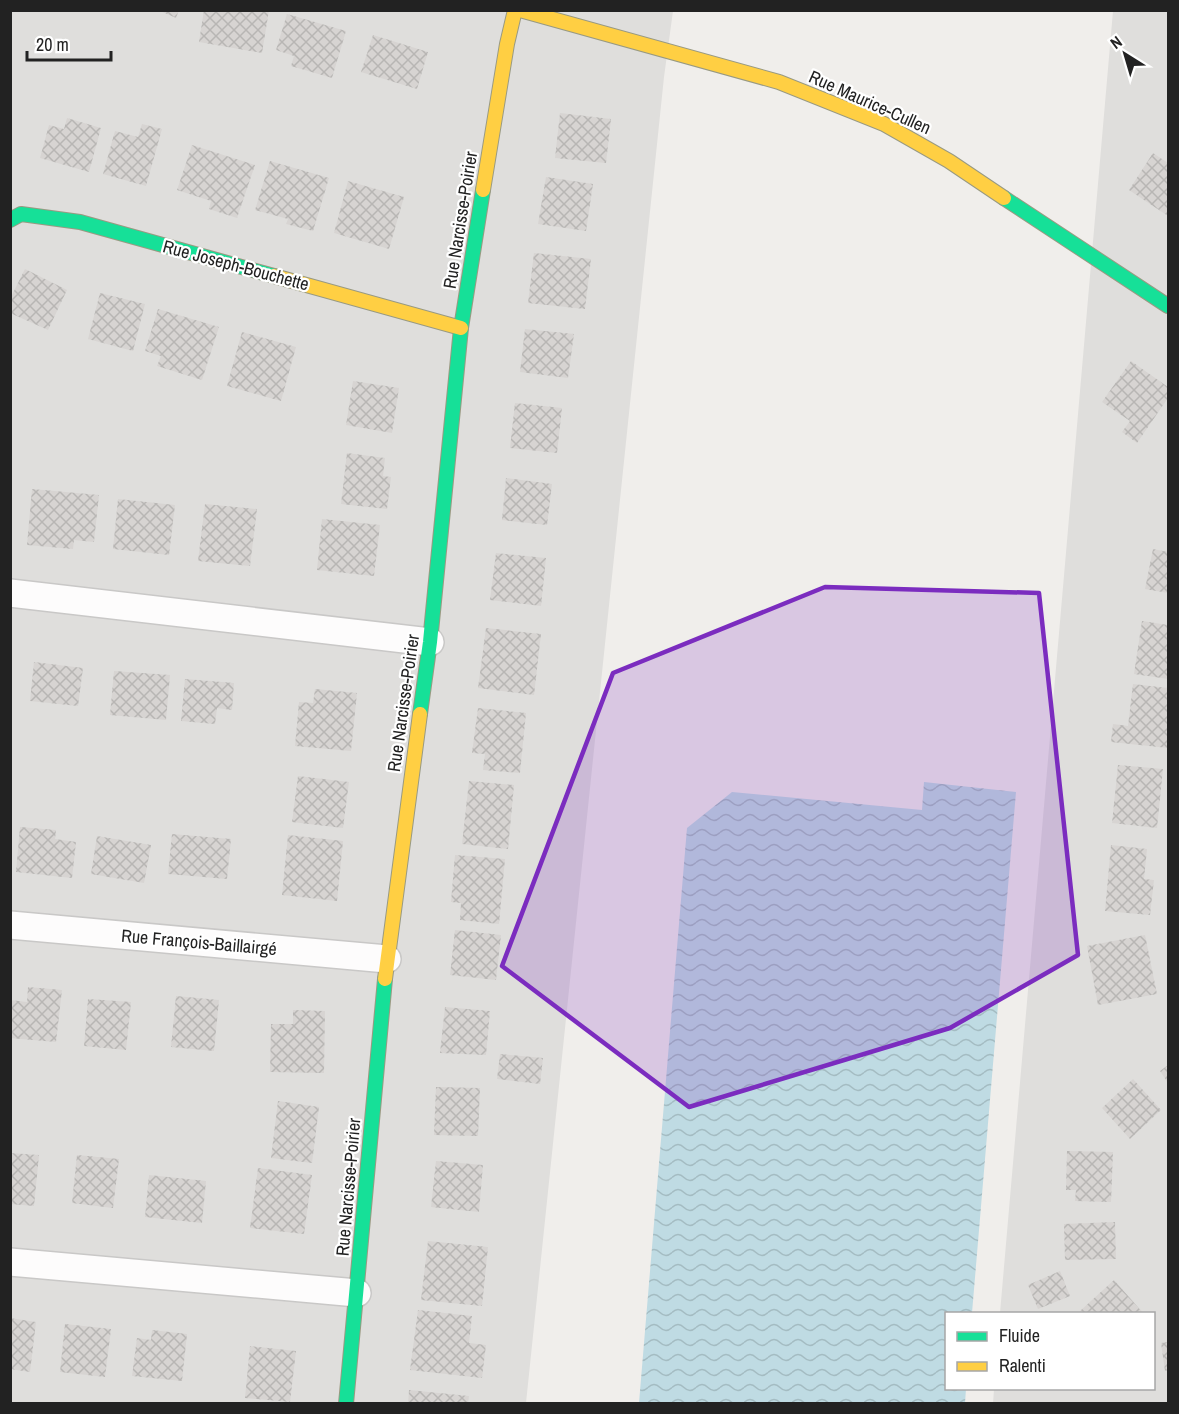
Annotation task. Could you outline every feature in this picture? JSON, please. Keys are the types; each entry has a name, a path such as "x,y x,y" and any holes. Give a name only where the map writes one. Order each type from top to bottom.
{"street":[{"name":"Rue Narcisse-Poirier","path":"346,1404 387,959 430,642 461,328 507,44 515,10"},
{"name":"Rue Maurice-Cullen","path":"520,10 779,82 884,124 949,160 1168,306"},
{"name":"Rue Joseph-Bouchette","path":"10,220 21,214 80,222 461,328"},
{"path":"10,593 430,642"},
{"name":"Rue François-Baillairgé","path":"10,925 387,959"},
{"path":"10,1262 357,1293"}],"highlighted area":[{"path":"825,587 1039,593 1078,955 950,1028 689,1107 502,966 613,673"}],"shaded area":[{"path":"10,11 673,11 664,77 526,1403 11,1403"},
{"path":"1113,11 1168,11 1168,1403 993,1404 994,1390 1155,1390 1155,1312 1000,1312"}],"water":[{"path":"924,782 1016,792 972,1312 945,1312 945,1390 966,1390 965,1403 639,1403 687,828 732,792 922,810"}],"building":[{"path":"158,10 179,10 176,18"},
{"path":"204,10 269,10 262,53 199,42"},
{"path":"287,14 346,31 332,78 291,66 294,56 276,50"},
{"path":"373,35 428,52 417,89 361,72"},
{"path":"560,113 611,119 606,163 555,158"},
{"path":"67,118 101,128 89,172 40,158 49,125 64,129"},
{"path":"142,124 162,129 146,186 103,174 115,131 138,137"},
{"path":"192,145 255,165 237,218 209,209 211,201 177,190"},
{"path":"1153,153 1168,163 1168,216 1129,190"},
{"path":"270,161 329,178 313,231 286,224 288,219 255,210"},
{"path":"546,177 593,184 586,231 538,224"},
{"path":"348,181 404,197 389,249 334,233"},
{"path":"534,253 591,259 585,309 528,303"},
{"path":"25,269 67,290 48,330 10,313 10,299"},
{"path":"100,293 145,304 133,351 88,339"},
{"path":"158,309 219,327 202,380 157,366 161,356 145,351"},
{"path":"525,329 574,334 568,378 520,372"},
{"path":"242,332 296,347 281,401 227,386"},
{"path":"1131,361 1168,387 1168,398 1137,443 1122,432 1130,421 1102,402"},
{"path":"353,381 399,388 392,433 346,425"},
{"path":"515,403 562,408 557,453 510,448"},
{"path":"347,453 385,458 383,476 391,477 387,509 341,504"},
{"path":"506,478 552,484 547,525 502,520"},
{"path":"32,489 99,495 94,542 74,540 73,549 27,545"},
{"path":"118,499 175,505 169,555 113,549"},
{"path":"205,504 257,509 250,566 198,561"},
{"path":"322,519 380,525 374,576 317,570"},
{"path":"1153,549 1168,552 1168,593 1145,589"},
{"path":"496,553 546,558 541,606 490,600"},
{"path":"1142,621 1168,625 1168,679 1134,674"},
{"path":"486,628 541,634 534,695 478,688"},
{"path":"34,662 83,668 78,706 30,701"},
{"path":"114,671 170,675 166,720 110,715"},
{"path":"185,679 234,683 232,710 217,708 215,724 181,721"},
{"path":"1133,684 1168,688 1168,748 1111,742 1113,724 1128,726"},
{"path":"315,689 357,693 351,751 295,746 299,702 313,703"},
{"path":"478,708 526,713 520,773 483,770 485,754 472,753"},
{"path":"1118,765 1163,769 1157,828 1112,823"},
{"path":"298,776 349,782 343,828 292,822"},
{"path":"469,781 514,785 508,849 462,844"},
{"path":"20,827 56,830 55,839 76,842 72,878 16,872"},
{"path":"172,834 231,839 227,879 168,874"},
{"path":"288,835 343,841 337,901 282,895"},
{"path":"97,836 151,845 144,883 91,874"},
{"path":"1111,845 1147,849 1144,879 1154,880 1150,915 1105,911"},
{"path":"455,855 505,859 499,924 460,920 461,903 451,902"},
{"path":"455,930 501,935 496,980 450,975"},
{"path":"1145,935 1157,994 1098,1005 1087,946"},
{"path":"28,987 62,990 56,1042 10,1038 10,1000 27,1002"},
{"path":"176,996 219,1000 214,1051 171,1047"},
{"path":"88,999 131,1002 126,1050 84,1046"},
{"path":"445,1007 490,1011 486,1055 440,1053"},
{"path":"293,1010 325,1011 324,1073 270,1072 271,1024 293,1024"},
{"path":"500,1054 543,1058 540,1084 497,1079"},
{"path":"1168,1065 1168,1083 1160,1071"},
{"path":"1133,1079 1161,1110 1130,1139 1102,1108"},
{"path":"436,1087 480,1088 478,1136 434,1135"},
{"path":"278,1101 319,1107 312,1163 271,1158"},
{"path":"1067,1151 1113,1152 1111,1202 1075,1201 1076,1190 1066,1190"},
{"path":"10,1153 39,1155 34,1206 10,1204"},
{"path":"77,1155 119,1159 113,1208 72,1203"},
{"path":"436,1161 483,1165 479,1212 431,1207"},
{"path":"258,1168 312,1175 304,1234 250,1228"},
{"path":"149,1175 206,1181 202,1223 145,1217"},
{"path":"1115,1222 1116,1259 1065,1260 1064,1224"},
{"path":"428,1241 488,1247 482,1306 421,1300"},
{"path":"1060,1271 1070,1296 1038,1309 1028,1285"},
{"path":"1114,1280 1142,1312 1081,1312"},
{"path":"418,1310 472,1316 469,1343 486,1345 482,1378 410,1370"},
{"path":"10,1318 36,1322 30,1372 10,1369"},
{"path":"65,1324 111,1329 105,1377 60,1372"},
{"path":"152,1330 187,1334 182,1381 132,1376 137,1338 151,1340"},
{"path":"1168,1342 1168,1370 1165,1371 1161,1343"},
{"path":"250,1346 296,1351 290,1402 245,1398"},
{"path":"409,1390 469,1396 468,1404 408,1404"}],"traffic: fast":[{"path":"420,714 430,642 461,328 483,190"},
{"path":"1004,198 1168,306"},
{"path":"10,220 21,214 80,222 274,276"},
{"path":"346,1404 385,979"}],"traffic: slow":[{"path":"483,190 507,44 515,10"},
{"path":"520,10 779,82 884,124 949,161 1004,198"},
{"path":"274,276 461,328"},
{"path":"385,979 420,714"}]}
